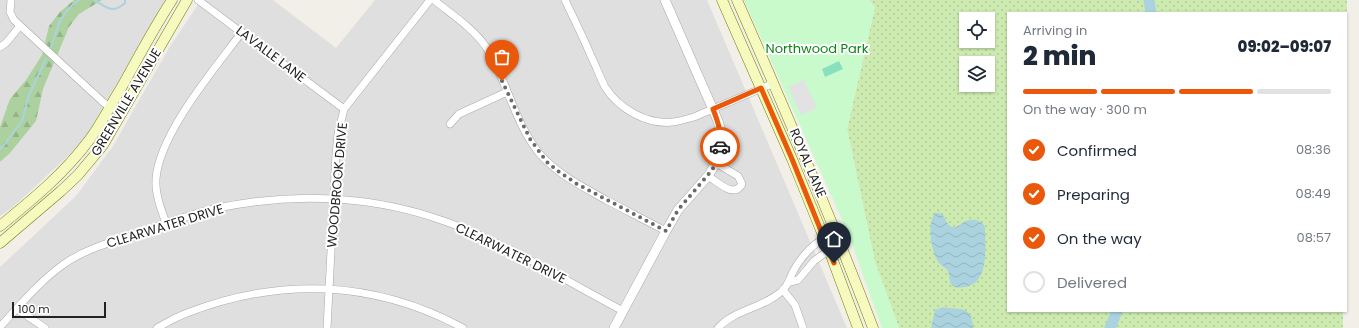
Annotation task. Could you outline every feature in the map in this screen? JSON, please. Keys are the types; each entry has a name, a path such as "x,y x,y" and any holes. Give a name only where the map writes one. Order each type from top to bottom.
{"main road":[{"name":"GREENVILLE AVENUE","path":"0,226 59,174 78,155 110,107 160,18 172,0"},
{"name":"GREENVILLE AVENUE","path":"0,243 62,192 103,145 187,0"},
{"name":"ROYAL LANE","path":"722,0 792,159 825,239 858,328"},
{"name":"ROYAL LANE","path":"737,0 774,83 840,240 873,328"}],"street":[{"path":"11,0 10,12 14,20 104,103 122,114"},
{"name":"LAVALLE LANE","path":"198,0 344,109"},
{"name":"WOODBROOK DRIVE","path":"327,328 338,134 344,109 430,0"},
{"path":"434,0 477,36 485,46 493,59 530,139 542,156 558,171 577,184 666,231"},
{"path":"565,0 605,87 615,100 626,109 637,115 648,119 672,122 694,117 774,83"},
{"path":"614,328 678,210 708,176 720,153 721,132 718,121 665,0"},
{"path":"0,47 6,43 20,26"},
{"path":"166,223 158,200 156,188 157,170 163,150 180,118 192,100 242,32"},
{"path":"450,124 459,114 507,92"},
{"path":"708,176 731,190 736,191 740,188 742,184 738,176 716,163"},
{"name":"CLEARWATER DRIVE","path":"0,327 53,273 64,264 93,249 198,213 244,203 288,199 334,199 360,201 432,217 473,232 498,244 623,311"},
{"path":"718,328 730,318 768,301 783,290 790,282 792,274 802,258 814,246 825,239 840,240"},
{"path":"790,282 798,280 814,261 840,240"},
{"path":"156,328 185,314 214,303 241,296 276,290 300,288 330,288 387,298 423,310 463,328"},
{"path":"783,290 794,304 803,328"},
{"path":"17,309 45,328"}],"shaded area":[{"path":"0,0 165,0 83,142 12,208 0,216"},
{"path":"201,0 273,0 336,48 375,0 707,0 847,328 0,328 0,267 76,196 113,146 169,48"},
{"path":"804,80 817,108 801,115 788,87"}],"green space":[{"path":"74,0 102,0 79,14 69,27 43,89 36,121 10,153 0,162 0,127 10,99 26,80 42,55 49,26 60,12"},
{"name":"Northwood Park","path":"744,0 869,0 875,7 847,129 875,262 899,328 882,328 848,233"},
{"path":"869,0 1347,0 1347,12 1007,12 1007,312 1343,312 1343,328 899,328 875,262 847,129 875,7"},
{"path":"839,61 843,69 825,77 822,69"}],"water":[{"path":"935,213 943,215 949,225 953,227 959,226 966,221 977,220 985,227 985,253 982,272 972,285 961,288 953,286 950,282 948,271 937,260 933,250 931,236 931,223"},
{"path":"943,307 961,309 968,312 973,323 973,328 931,328 935,310"}],"waterway":[{"path":"50,49 61,19 79,0"},
{"path":"94,0 110,9 121,6 125,3 125,0"},
{"path":"1149,0 1151,12"},
{"path":"0,149 22,121 29,95 46,59"},
{"path":"1110,328 1117,312"}],"way so far":[{"path":"502,81 522,126 547,162 577,184 666,231 678,210 712,170 720,153 720,147"}],"route":[{"path":"720,147 721,132 713,109 761,88 792,159 834,263"}]}
